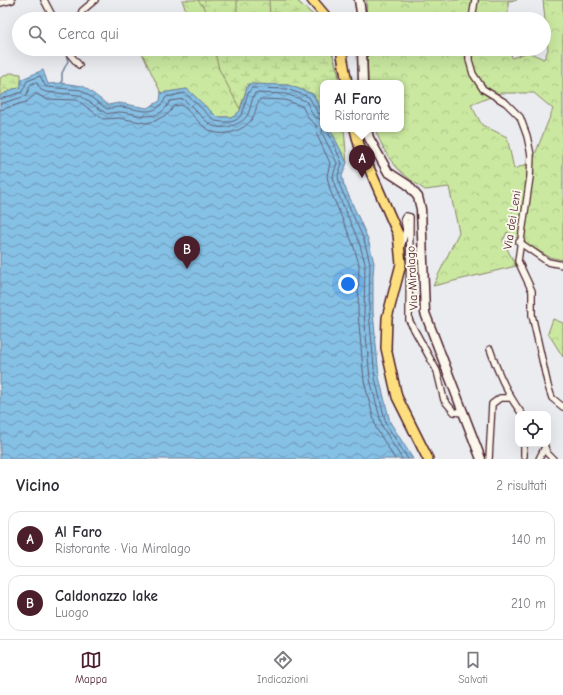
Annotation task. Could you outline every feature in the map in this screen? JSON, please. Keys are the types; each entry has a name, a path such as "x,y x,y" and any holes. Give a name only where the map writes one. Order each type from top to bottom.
{"main road":[{"path":"312,0 322,12"},
{"path":"342,56 346,80"},
{"path":"356,132 359,145 394,223 400,249 398,278 387,318 386,348 397,397 428,459"}],"street":[{"path":"0,3 12,0"},
{"path":"44,0 50,12"},
{"path":"82,12 95,0"},
{"path":"359,0 361,12"},
{"path":"473,12 475,0"},
{"path":"72,56 79,65"},
{"path":"362,56 363,80"},
{"name":"Via dei Leni","path":"469,56 472,74 484,89 506,103 520,117 527,136 531,155 530,178 519,242 518,261 532,291 532,315 548,386 552,398 563,408"},
{"name":"Via Miralago","path":"368,132 369,138 388,172 408,185 418,197 421,209 425,313 481,459"},
{"path":"400,249 406,230 404,219 406,216 410,217 409,320 418,340 437,371 444,400 454,412 463,413"},
{"path":"519,242 548,262 563,265"},
{"path":"490,350 498,373 510,398 520,411"},
{"path":"489,459 492,404 500,398 510,398"},
{"path":"524,447 524,456"},
{"path":"539,459 544,447"},
{"path":"544,447 553,459"}],"green space":[{"path":"182,0 296,0 310,12 186,12"},
{"path":"198,0 237,0 237,12 207,12"},
{"path":"269,0 296,0 310,12 270,12"},
{"path":"366,0 517,0 508,1 508,12 367,12"},
{"path":"543,0 563,0 563,260 549,257 507,232 503,241 516,266 433,286 459,232 449,187 425,190 400,171 384,150 376,132 404,132 404,80 368,80 367,56 512,56 512,58 517,56 537,56 544,59 545,56 551,56 551,12 544,12","holes":["500,93 534,93 553,109 532,162 514,169 507,137 482,125 471,105"]},
{"path":"143,56 333,56 338,72 339,80 320,80 320,108 313,94 248,84 240,111 233,117 217,117 187,89 161,93"},
{"path":"216,56 333,56 339,80 320,80 320,108 313,94 288,85 248,84 240,109 219,69"},
{"path":"10,73 21,74 21,88 13,89 0,96 0,78"},
{"path":"332,132 344,132 347,163"},
{"path":"553,319 563,323 563,357 548,333"}],"water":[{"path":"43,70 48,84 61,83 83,86 108,105 119,103 147,108 160,101 161,93 187,89 217,117 233,117 240,111 248,84 288,85 313,94 320,108 320,132 332,132 347,163 342,176 344,185 368,239 374,263 373,312 379,377 390,422 413,459 0,459 0,96 13,89 20,88 22,79"}],"waterway":[{"path":"62,83 62,73 68,61 66,56"}],"place":[{"name":"Al Faro","path":"362,178"},
{"name":"Caldonazzo lake","path":"187,269"}]}
